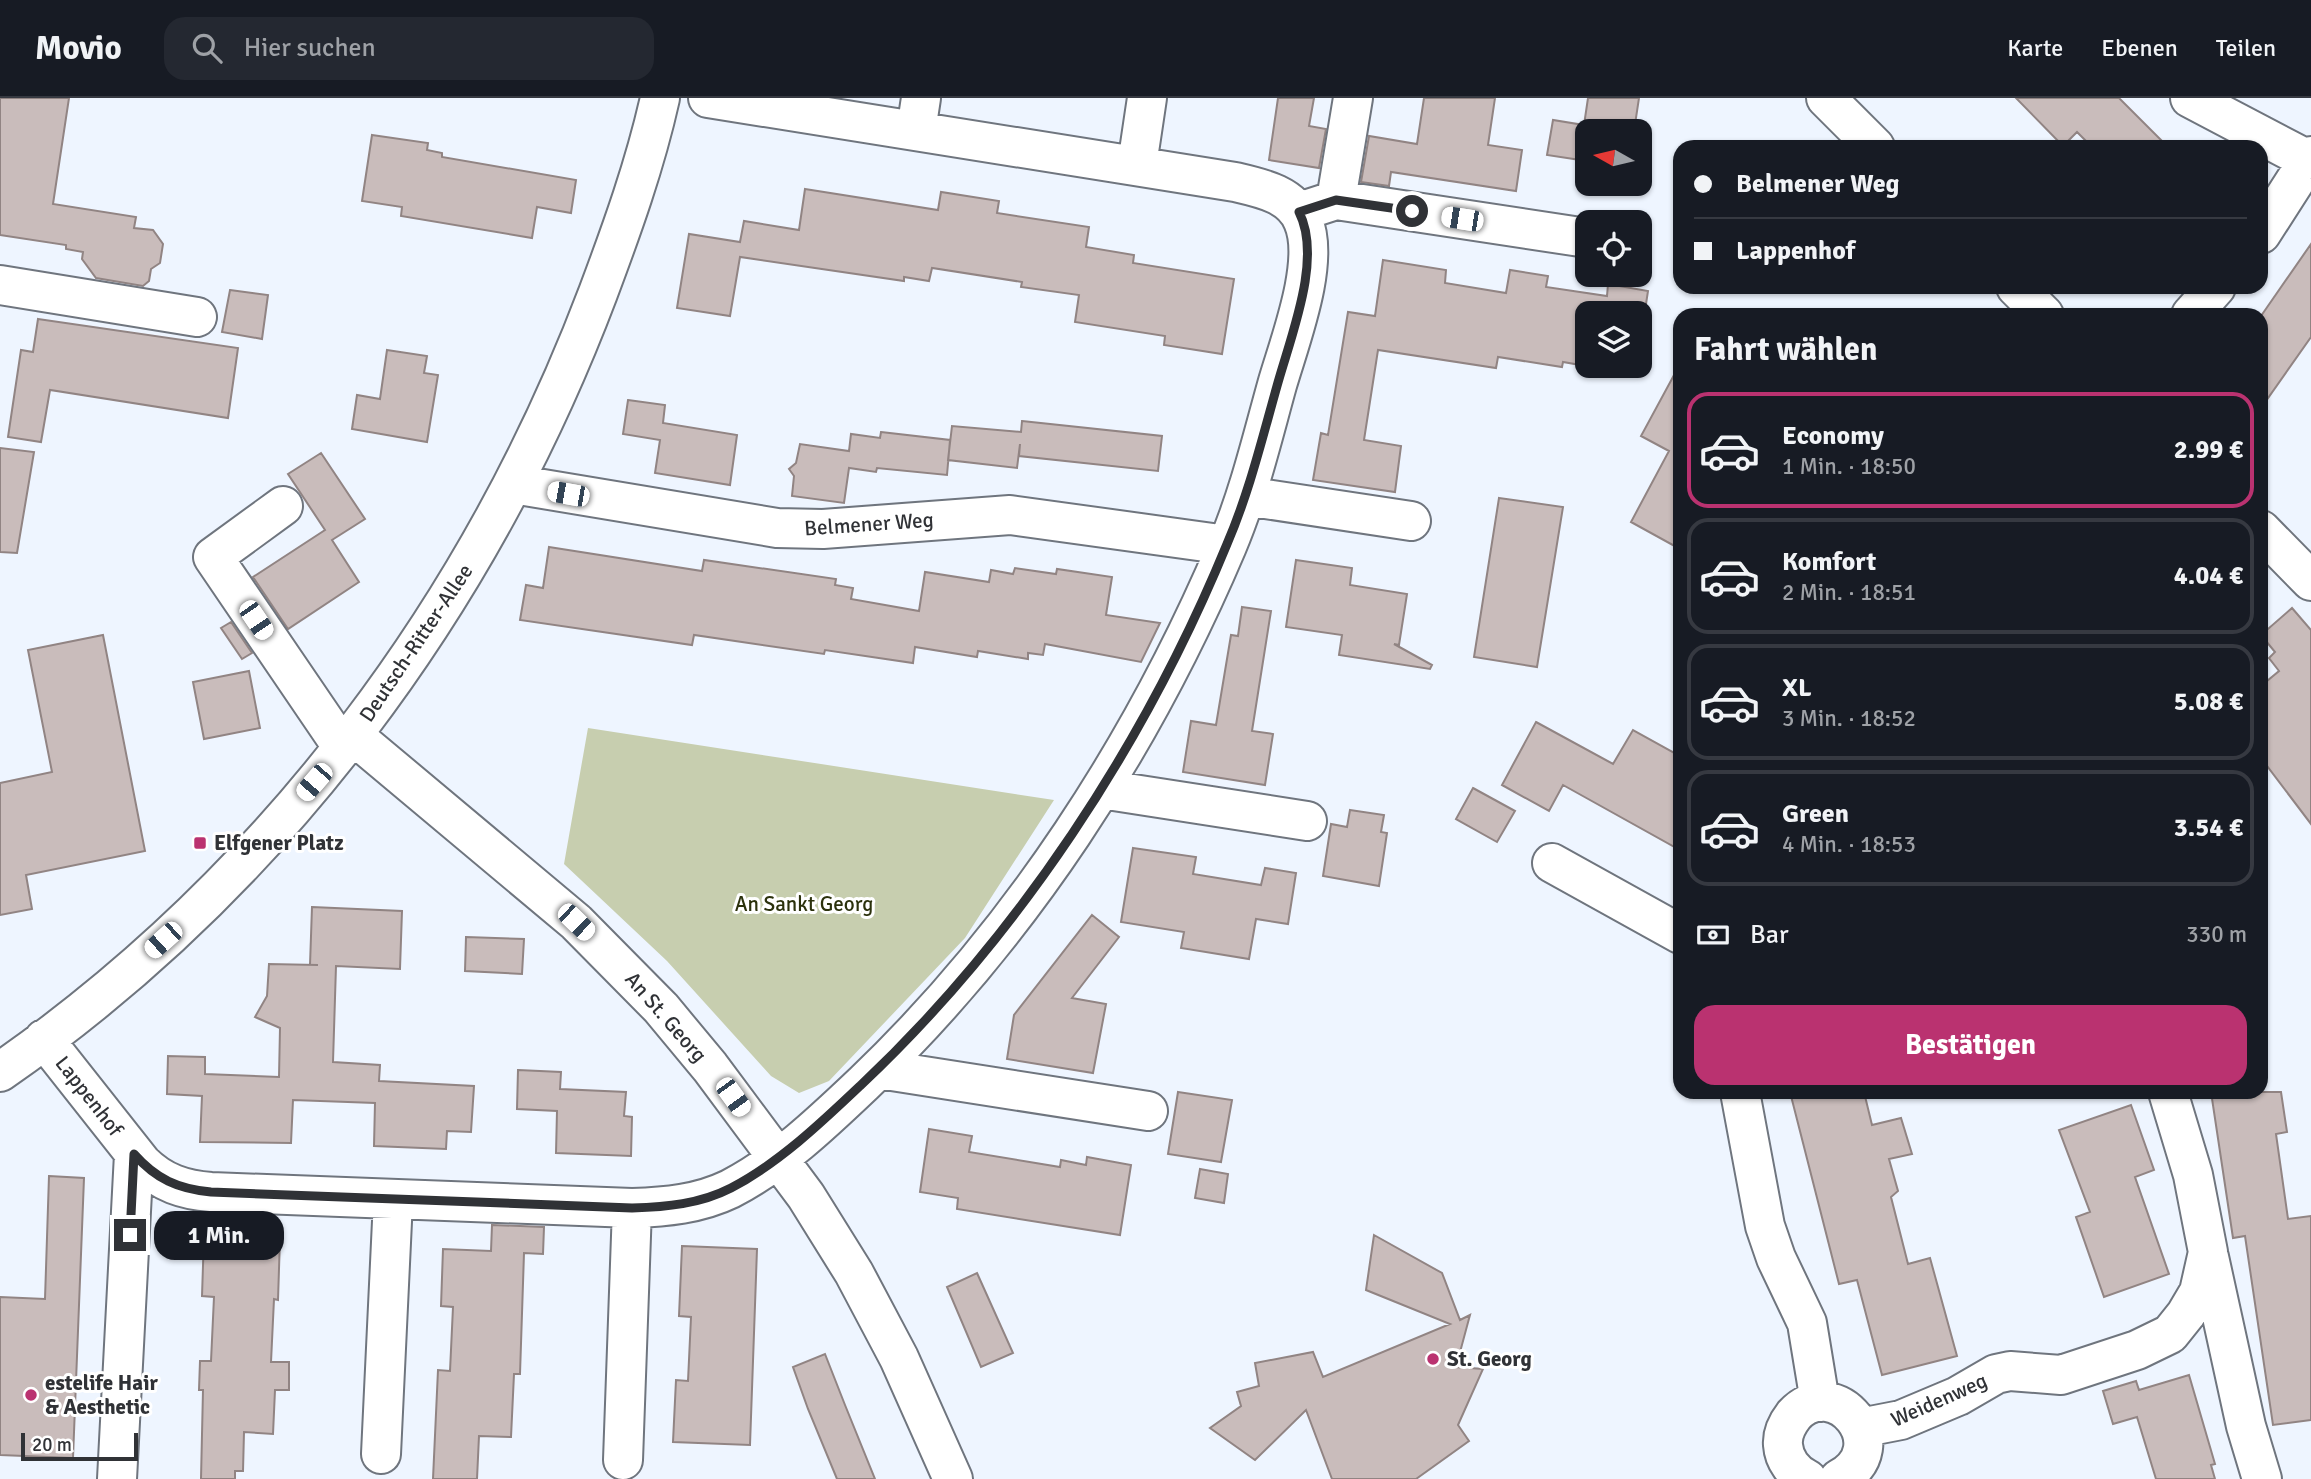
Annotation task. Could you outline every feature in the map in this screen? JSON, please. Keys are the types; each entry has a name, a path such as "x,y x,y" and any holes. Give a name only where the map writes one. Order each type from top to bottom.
{"street":[{"name":"Deutsch-Ritter-Allee","path":"0,1072 144,958 183,923 285,817 349,742 428,631 513,484 580,341 631,206 660,98"},
{"path":"708,98 919,114 1137,165 1256,187 1282,197 1299,212 1307,233 1304,283 1246,496 1227,545 1170,665 1101,789 979,961 930,1017 824,1120 777,1157"},
{"path":"1137,165 1147,98"},
{"path":"1336,200 1353,98"},
{"path":"1826,98 1868,140"},
{"path":"2190,98 2310,158 2268,223"},
{"path":"1299,212 1336,200 1575,236"},
{"path":"0,285 197,317"},
{"path":"2023,294 2037,308"},
{"path":"2197,308 2210,294"},
{"name":"Belmener Weg","path":"513,484 777,528 823,529 1010,515 1227,545"},
{"path":"1246,496 1410,521"},
{"name":"An St. Georg","path":"283,506 213,557 349,742 533,884 607,951 685,1036 806,1196 854,1273 899,1358 954,1479"},
{"path":"2268,537 2311,582"},
{"path":"1101,789 1307,821"},
{"path":"1552,863 1673,930"},
{"name":"Lappenhof","path":"44,1039 134,1154 160,1179 191,1190 632,1208 694,1202 730,1189 777,1157"},
{"path":"879,1069 1148,1111"},
{"path":"1741,1099 1765,1226 1776,1258 1807,1323 1820,1402"},
{"name":"Weidenweg","path":"2170,1099 2193,1175 2246,1426 2262,1479"},
{"name":"Lappenhof","path":"117,1479 134,1154"},
{"path":"381,1454 393,1200"},
{"path":"623,1460 632,1208"},
{"name":"Weidenweg","path":"1860,1427 1889,1424 1908,1417 1958,1396 1996,1374 2010,1371 2061,1375 2159,1340 2179,1323 2192,1303 2203,1279 2208,1251"},
{"path":"1807,1479 1793,1469 1786,1459 1783,1434 1796,1412 1820,1402 1845,1408 1860,1427 1862,1453 1857,1464 1839,1479"}],"green space":[{"name":"An Sankt Georg","path":"588,728 1054,800 965,938 829,1081 799,1093 771,1076 667,961 564,864"}],"building":[{"path":"0,98 69,98 53,204 136,217 134,228 153,230 163,244 160,263 151,269 149,281 143,286 96,278 82,259 83,252 66,249 66,245 0,235"},
{"path":"1278,98 1314,98 1309,126 1326,129 1319,168 1269,160"},
{"path":"1424,98 1495,98 1488,145 1522,150 1516,191 1391,172 1389,186 1361,182 1369,136 1417,144"},
{"path":"1588,98 1639,98 1636,119 1585,119"},
{"path":"2016,98 2119,98 2161,140 2085,140 2077,132 2069,140 2057,140"},
{"path":"1553,120 1575,124 1575,159 1547,155"},
{"path":"372,135 428,143 427,150 442,153 442,157 576,180 571,213 537,207 532,238 401,216 402,207 362,201"},
{"path":"805,189 938,210 941,192 999,201 997,213 1089,227 1086,247 1134,255 1133,263 1234,279 1222,354 1164,345 1165,336 1075,322 1079,295 1021,287 1022,282 932,268 929,281 904,277 904,281 740,257 730,316 677,308 689,234 740,242 744,221 799,230"},
{"path":"2311,244 2311,337 2268,398 2268,308"},
{"path":"1383,260 1446,270 1445,283 1506,293 1510,270 1548,276 1546,287 1607,296 1608,287 1648,291 1646,301 1575,301 1575,364 1563,362 1562,367 1498,357 1496,368 1378,350 1364,440 1401,446 1395,492 1313,480 1321,433 1328,435 1348,312 1375,316"},
{"path":"230,290 268,295 262,339 222,332"},
{"path":"38,319 238,348 228,418 50,390 41,442 8,437 21,350 33,352"},
{"path":"387,350 427,356 424,373 438,375 427,442 352,429 357,395 380,399"},
{"path":"1673,377 1673,545 1631,522 1669,451 1641,436"},
{"path":"628,400 665,405 663,423 737,435 730,485 655,473 660,440 623,434"},
{"path":"1022,421 1162,436 1158,471 1019,456 1020,444 1017,468 948,460 952,426 1021,432"},
{"path":"881,432 950,440 947,475 849,468 844,503 792,496 794,476 789,469 796,463 800,444 849,451 851,434 880,438"},
{"path":"0,448 34,452 17,553 0,552"},
{"path":"321,453 365,519 332,540 359,582 288,629 253,577 325,530 288,474"},
{"path":"1499,498 1563,507 1537,667 1474,657"},
{"path":"549,547 702,571 704,560 836,579 835,585 853,588 851,599 919,611 925,572 989,582 991,570 1013,574 1015,568 1056,574 1057,569 1112,577 1106,615 1160,623 1141,662 1045,644 1043,655 1028,653 1028,659 978,651 977,657 915,647 913,663 825,650 824,654 694,635 692,645 520,620 526,585 543,588"},
{"path":"1296,560 1352,568 1350,585 1407,594 1399,645 1394,644 1432,665 1430,669 1339,655 1342,635 1286,627"},
{"path":"1242,607 1271,611 1252,731 1273,734 1265,785 1183,772 1191,721 1216,725 1231,635 1238,636"},
{"path":"2292,608 2311,630 2311,824 2268,767 2268,680 2279,671 2269,658 2275,652 2268,644 2268,629"},
{"path":"231,622 252,653 242,659 221,628"},
{"path":"103,635 145,851 26,875 32,909 0,915 0,783 52,772 28,650"},
{"path":"249,671 260,728 204,739 193,682"},
{"path":"1536,722 1613,764 1633,730 1673,752 1673,846 1563,785 1549,811 1502,785"},
{"path":"1473,788 1515,811 1497,842 1456,819"},
{"path":"1350,810 1384,815 1381,832 1387,833 1379,886 1323,876 1331,824 1347,827"},
{"path":"1133,848 1196,857 1193,874 1261,885 1265,868 1296,873 1288,924 1256,919 1249,959 1181,948 1184,932 1121,922"},
{"path":"312,907 402,911 400,969 336,966 333,1062 380,1065 379,1081 474,1086 471,1132 447,1131 446,1149 374,1146 375,1103 293,1100 291,1143 200,1142 202,1096 167,1094 168,1056 205,1057 205,1074 279,1077 280,1028 255,1017 267,996 269,964 310,965"},
{"path":"1092,915 1119,937 1072,998 1106,1004 1093,1073 1007,1059 1014,1015"},
{"path":"466,937 524,939 522,974 465,971"},
{"path":"518,1070 561,1072 560,1089 626,1092 624,1116 632,1117 631,1156 556,1153 557,1111 517,1109"},
{"path":"1178,1092 1232,1100 1221,1162 1168,1154"},
{"path":"2268,1092 2281,1092 2287,1132 2276,1134 2288,1219 2311,1216 2311,1420 2273,1425 2245,1236 2233,1238 2212,1099 2268,1099"},
{"path":"1792,1099 1866,1099 1872,1125 1901,1118 1912,1154 1889,1159 1898,1191 1891,1197 1908,1264 1930,1258 1957,1356 1882,1375 1857,1280 1839,1284"},
{"path":"2131,1105 2154,1170 2135,1177 2169,1274 2104,1297 2076,1217 2090,1212 2059,1130"},
{"path":"929,1129 972,1136 969,1152 1060,1167 1061,1160 1086,1165 1087,1157 1131,1165 1120,1235 957,1209 958,1198 920,1192"},
{"path":"1200,1169 1228,1174 1224,1203 1195,1198"},
{"path":"49,1176 84,1178 73,1458 0,1455 0,1297 45,1299"},
{"path":"492,1225 544,1227 543,1254 524,1253 520,1374 514,1374 511,1437 479,1436 477,1479 433,1479 438,1370 450,1371 453,1307 441,1306 443,1249 491,1251"},
{"path":"204,1235 280,1238 278,1300 274,1299 271,1362 289,1362 289,1390 275,1390 273,1434 244,1432 243,1471 235,1471 235,1479 201,1479 203,1390 199,1390 200,1361 211,1361 214,1297 202,1296"},
{"name":"St. Georg","path":"1374,1235 1442,1273 1460,1320 1470,1315 1456,1367 1483,1369 1458,1425 1469,1441 1416,1479 1332,1479 1306,1410 1255,1460 1210,1428 1241,1406 1237,1392 1259,1386 1255,1363 1313,1352 1323,1377 1450,1324 1366,1290"},
{"path":"682,1246 757,1249 750,1445 673,1442 676,1380 688,1381 691,1317 679,1316"},
{"path":"977,1273 1013,1353 981,1367 947,1287"},
{"path":"825,1354 875,1479 837,1479 808,1409 793,1367"},
{"path":"2189,1375 2215,1464 2211,1465 2215,1479 2156,1479 2137,1417 2113,1424 2103,1391 2136,1381 2139,1390"}],"place":[{"name":"Elfgener Platz","path":"200,843"},
{"name":"St. Georg","path":"1433,1359"},
{"name":"estelife Hair & Aesthetic","path":"31,1395"}],"route":[{"path":"130,1235 134,1154 160,1179 191,1190 632,1208 694,1202 730,1189 824,1120 917,1031 954,991 1011,919 1101,789 1170,665 1227,545 1246,496 1304,283 1307,233 1299,212 1336,200 1412,211"}]}
